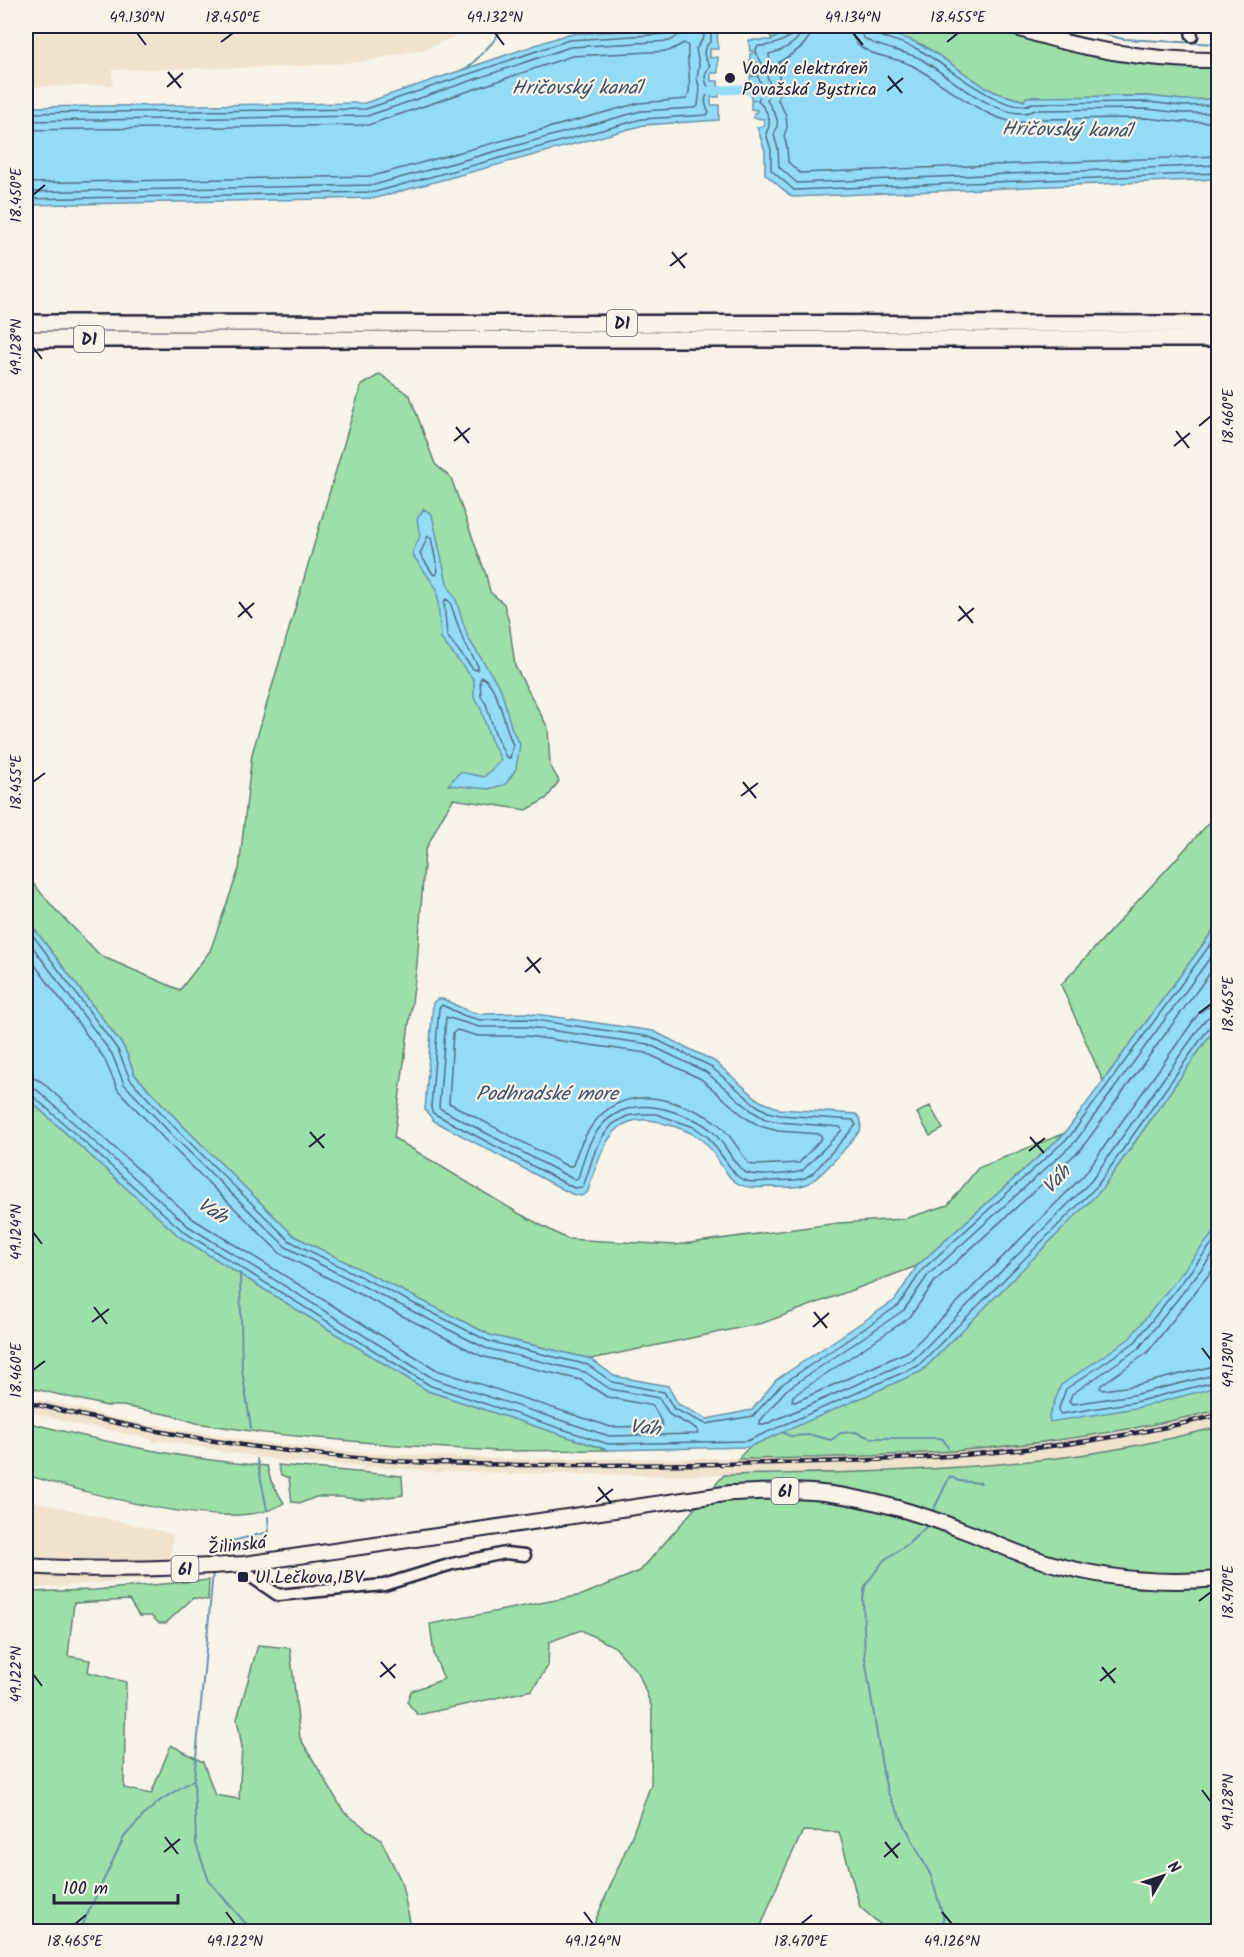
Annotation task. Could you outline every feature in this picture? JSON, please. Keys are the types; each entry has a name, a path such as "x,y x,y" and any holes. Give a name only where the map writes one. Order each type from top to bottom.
{"highway":[{"name":"D1","path":"26,323 1218,324"},
{"name":"D1","path":"26,339 1218,339"}],"main road":[{"path":"1011,26 1098,50 1190,61 1218,60"},
{"name":"Žilinská","path":"26,1566 138,1570 182,1569 244,1563 343,1551 708,1496 784,1491 831,1494 910,1512 1070,1569 1126,1578 1181,1582 1218,1579"}],"street":[{"path":"244,1563 247,1572 253,1578 278,1595 384,1585 452,1564 506,1553 525,1555"}],"shaded area":[{"path":"26,26 479,26 425,49 361,62 283,67 112,70 113,85 26,87"},
{"path":"26,1397 154,1426 155,1424 162,1425 162,1427 274,1444 368,1453 511,1459 788,1458 976,1450 1102,1435 1218,1410 1218,1427 1105,1451 977,1466 724,1475 588,1474 580,1476 580,1474 514,1473 514,1475 507,1475 507,1473 447,1471 436,1473 436,1471 370,1467 370,1469 363,1469 363,1466 292,1462 222,1453 222,1451 159,1440 158,1443 152,1442 152,1439 88,1426 87,1428 26,1411"},
{"path":"26,1499 173,1534 169,1577 26,1589"}],"green space":[{"path":"766,26 793,26 772,40"},
{"path":"865,26 1036,26 1112,46 1181,54 1218,54 1218,99 1182,100 1148,96 1027,97 1025,101 985,87 923,45"},
{"path":"380,374 410,396 435,464 451,478 490,592 504,604 515,666 548,728 550,765 559,781 547,798 527,810 453,799 425,851 417,964 394,1138 518,1213 567,1239 675,1245 839,1223 904,1219 948,1205 978,1168 1065,1133 917,1266 763,1323 591,1359 490,1335 294,1236 135,1075 124,1047 26,918 26,875 53,907 101,956 180,990 210,951 239,869 252,754 361,386"},
{"path":"1218,813 1218,924 1103,1081 1061,985"},
{"path":"1218,1024 1218,1410 1100,1434 980,1449 859,1456 738,1459 749,1447 1101,1190"},
{"path":"26,1097 180,1237 428,1391 608,1450 498,1451 395,1445 264,1433 196,1423 175,1416 123,1406 107,1406 26,1387"},
{"path":"930,1106 943,1129 930,1136 917,1113"},
{"path":"26,1422 146,1449 267,1466 271,1481 284,1503 261,1512 231,1515 195,1513 119,1500 26,1475"},
{"path":"1218,1427 1218,1931 888,1931 860,1907 839,1832 803,1831 759,1931 591,1931 633,1833 651,1784 652,1708 639,1674 615,1647 581,1630 549,1642 548,1666 532,1690 418,1715 407,1702 411,1691 444,1679 434,1655 430,1624 582,1595 640,1571 724,1475 882,1471 1000,1464 1107,1451"},
{"path":"278,1465 402,1476 403,1495 363,1500 316,1497 301,1503 292,1502 289,1478 281,1475"},
{"path":"209,1580 208,1600 193,1598 166,1623 159,1623 151,1616 139,1616 129,1600 74,1603 68,1656 90,1660 88,1672 126,1682 124,1788 151,1794 171,1745 203,1762 215,1795 239,1799 242,1747 237,1719 258,1645 290,1648 300,1738 344,1812 381,1840 401,1881 412,1931 26,1931 26,1592 94,1590"}],"water":[{"name":"Hričovský kanál","path":"717,26 718,49 710,49 710,58 718,57 718,73 711,73 711,81 718,81 719,97 711,97 711,105 719,105 719,120 644,125 376,198 26,205 26,107 365,103 568,34"},
{"name":"Hričovský kanál","path":"793,26 865,26 911,40 932,51 985,87 1024,101 1026,97 1148,96 1182,100 1218,99 1218,179 792,197 765,174 765,151 757,127 764,126 764,119 754,118 757,110 751,109 751,101 757,100 751,99 751,91 756,91 757,86 750,85 750,77 757,76 750,75 750,68 756,67 756,62 750,61 750,54 756,52 750,51 749,40 772,40"},
{"path":"424,509 432,515 447,583 456,600 468,638 501,689 512,730 520,744 516,769 506,784 489,789 448,785 460,772 484,777 501,760 490,738 480,706 474,698 474,680 441,639 437,589 412,554 420,536 417,519"},
{"name":"Váh","path":"26,918 124,1047 135,1075 294,1236 490,1335 591,1359 614,1376 668,1386 678,1404 707,1419 752,1410 776,1380 895,1300 917,1266 1065,1133 1218,924 1218,1024 1101,1190 922,1371 749,1447 608,1450 428,1391 180,1237 26,1097"},
{"name":"Podhradské more","path":"437,999 443,999 468,1011 481,1014 528,1013 653,1031 714,1061 760,1101 780,1109 856,1114 861,1121 860,1131 829,1167 809,1183 795,1187 755,1188 746,1187 734,1181 708,1145 695,1135 666,1124 647,1120 632,1121 620,1127 611,1136 587,1193 581,1196 572,1194 434,1121 425,1110 433,1003"},
{"path":"1218,1227 1218,1387 1136,1408 1050,1422 1049,1416 1061,1385 1130,1338"}],"waterway":[{"path":"467,69 492,43 504,26"},
{"path":"1070,26 1123,39 1218,44"},
{"name":"Hričovský kanál","path":"708,91 743,89 766,93"},
{"path":"240,1273 242,1370 251,1428"},
{"path":"782,1432 790,1436 812,1435 831,1440 841,1433 855,1432 871,1438 939,1438 943,1439 948,1448"},
{"path":"257,1459 267,1510"},
{"path":"950,1476 959,1481 981,1483"},
{"path":"932,1513 950,1476"},
{"path":"214,1561 216,1549 224,1543 269,1532 268,1517"},
{"path":"927,1523 925,1528 908,1544 884,1560 865,1586 863,1599 865,1658 888,1793 931,1876 943,1916 945,1932"},
{"path":"213,1572 194,1780 196,1844 209,1881 253,1932"},
{"path":"79,1932 124,1837 161,1800 193,1780"}],"railway":[{"path":"26,1402 117,1423 255,1447 395,1461 515,1465 779,1463 905,1459 1094,1440 1218,1415"}],"place":[{"name":"Vodná elektráreň Považská Bystrica","path":"730,78"},
{"name":"Ul.Lečkova,IBV","path":"243,1577"}]}
